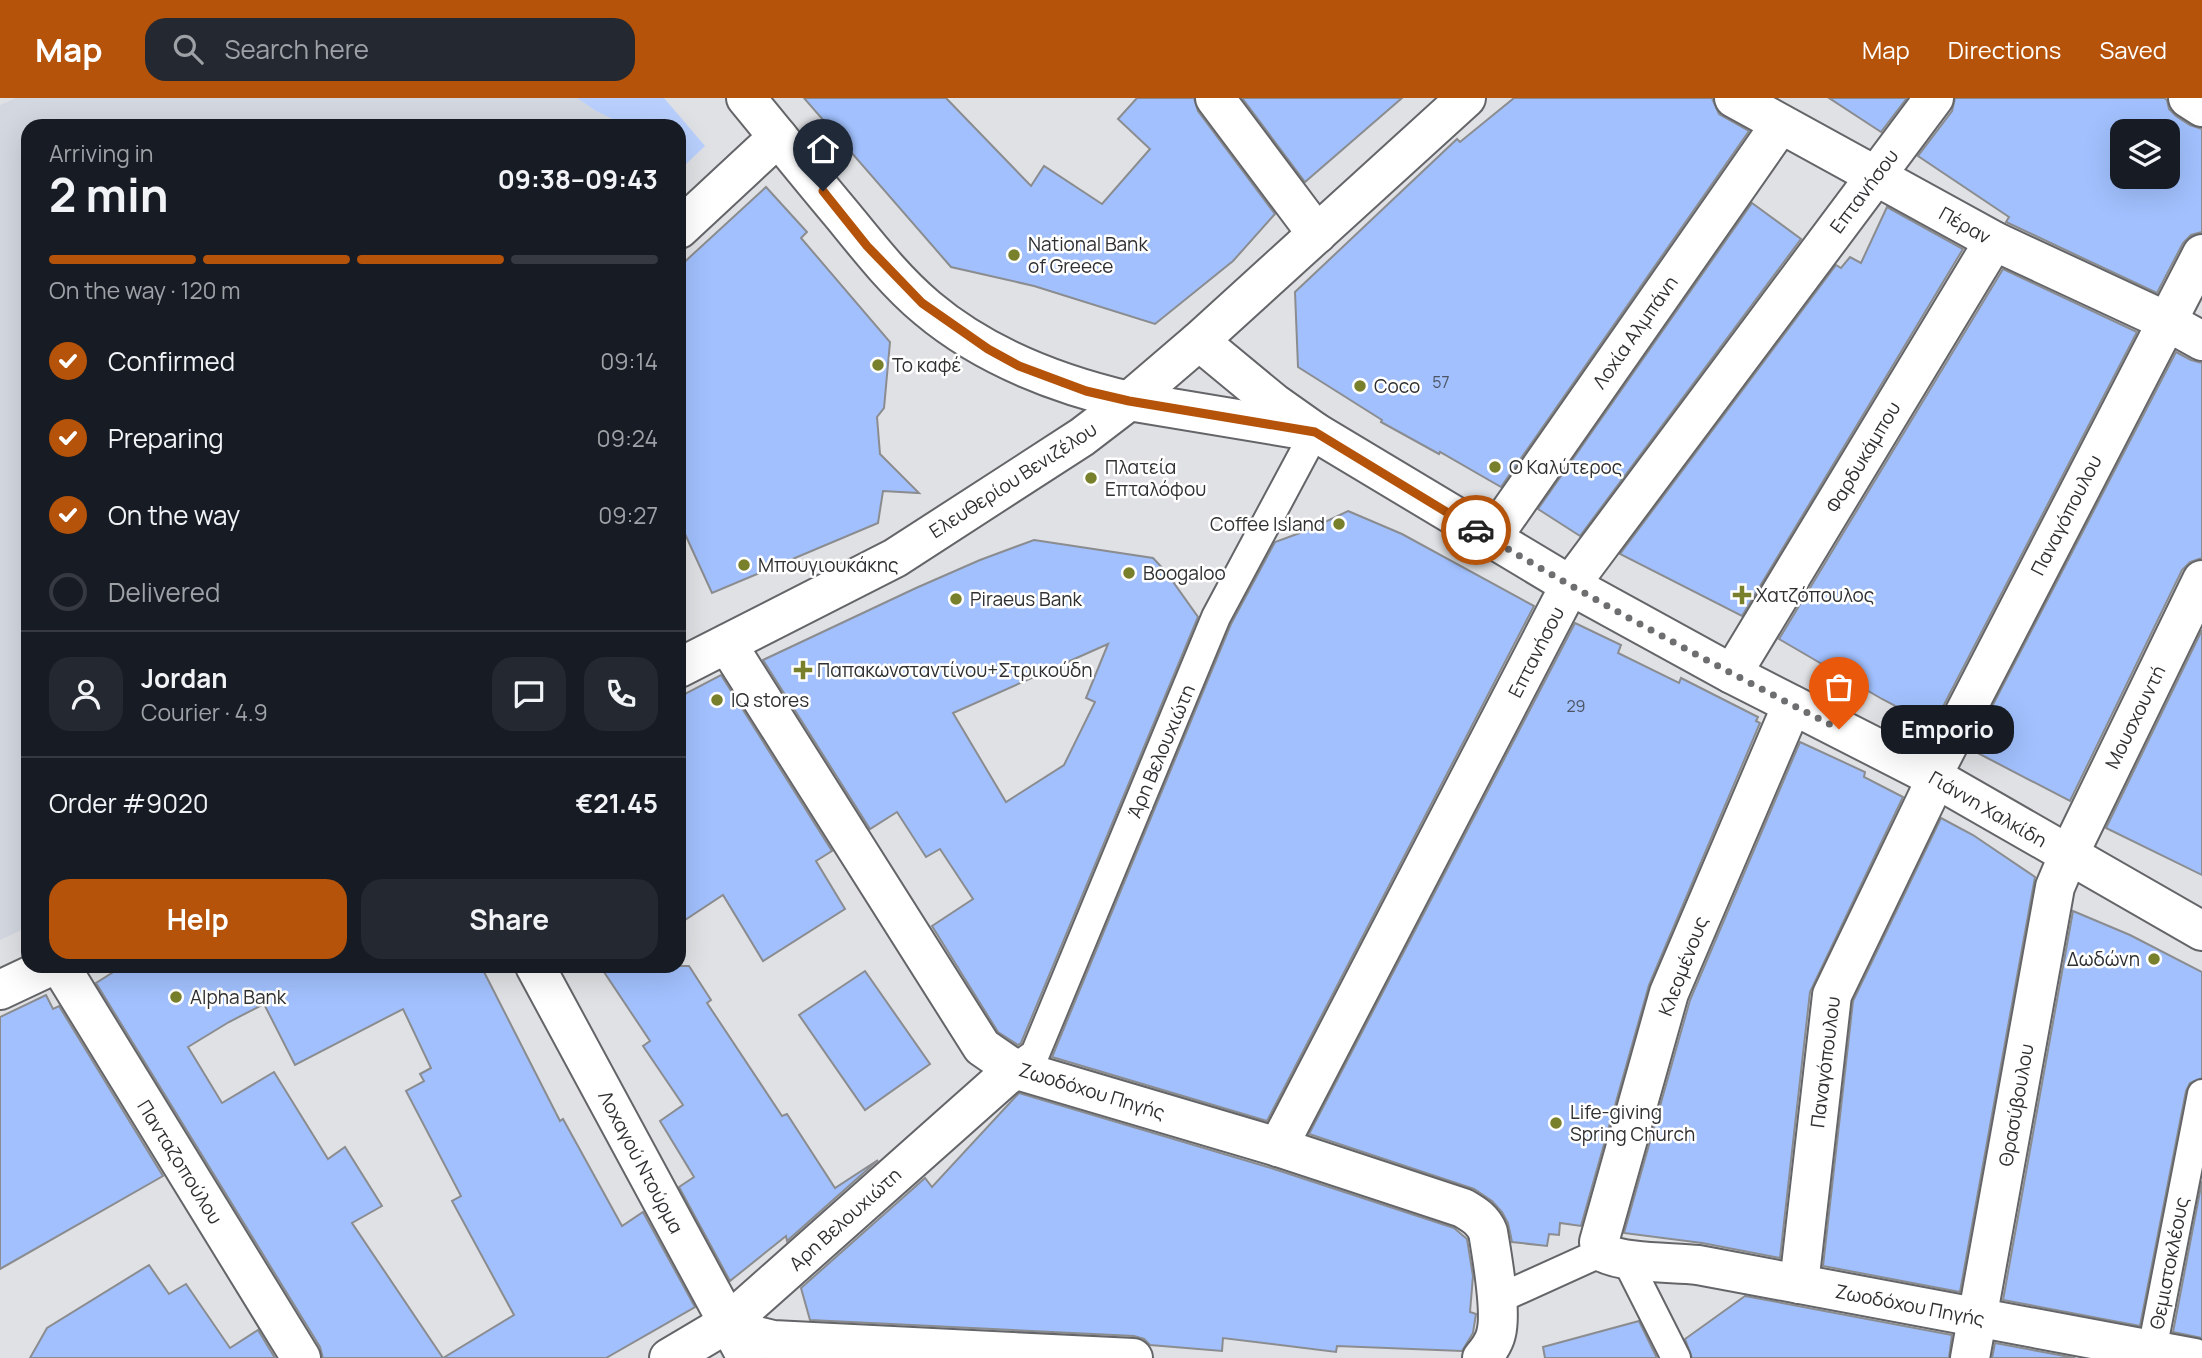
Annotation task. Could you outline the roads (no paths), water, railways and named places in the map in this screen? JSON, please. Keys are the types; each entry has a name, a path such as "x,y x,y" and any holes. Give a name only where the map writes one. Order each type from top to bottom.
{"street":[{"name":"Γιάννη Χαλκίδη","path":"746,98 895,277 930,310 988,349 1019,366 1086,391 1129,401 1315,432 1570,585 1731,674 1934,778 2202,931"},
{"path":"1216,98 1317,234"},
{"name":"Ελευθερίου Βενιζέλου","path":"686,664 895,558 1082,437 1199,341 1466,98"},
{"name":"Πέραν","path":"1734,98 1994,241 2166,321 2202,341"},
{"name":"Επτανήσου","path":"1278,1147 1570,585 1934,98"},
{"path":"2188,98 2202,107"},
{"name":"Λοχία Αλμπάνη","path":"1491,538 1780,125"},
{"path":"686,222 778,137"},
{"name":"Φαρδυκάμπου","path":"1731,674 1994,241"},
{"name":"Παναγόπουλου","path":"1799,1284 1832,995 1934,778 2202,254"},
{"path":"1199,341 1273,403 1315,432"},
{"name":"Άρη Βελουχιώτη","path":"1014,1069 1035,1054 1216,617 1315,432"},
{"name":"Μουσχουντή","path":"2068,855 2202,580"},
{"name":"Ζωοδόχου Πηγής","path":"727,644 982,1047 1014,1069 1278,1147 1474,1214 1483,1222 1488,1232 1496,1300 1496,1333 1482,1358"},
{"name":"Κλεομένους","path":"1614,1256 1600,1242 1669,993 1792,705"},
{"name":"Θρασύβουλου","path":"1970,1358 2055,887 2068,855"},
{"path":"0,990 36,973"},
{"name":"Πανταζοπούλου","path":"64,973 301,1358"},
{"name":"Λοχαγού Ντούρμα","path":"539,973 747,1358"},
{"name":"Αρη Βελουχιώτη","path":"669,1358 728,1323 1014,1069"},
{"name":"Θεμιστοκλέους","path":"2152,1350 2202,1094"},
{"path":"1496,1300 1614,1256 1676,1358"},
{"name":"Ζωοδόχου Πηγής","path":"1614,1256 1698,1265 2194,1358"},
{"path":"728,1323 773,1340 1133,1358"}],"place":[{"name":"National Bank of Greece","path":"1014,255"},
{"name":"Το καφέ","path":"878,365"},
{"name":"Coco","path":"1360,386"},
{"name":"Ο Καλύτερος","path":"1495,467"},
{"name":"Πλατεία Επταλόφου","path":"1091,478"},
{"name":"Coffee Island","path":"1339,524"},
{"name":"Μπουγιουκάκης","path":"744,565"},
{"name":"Boogaloo","path":"1129,573"},
{"name":"Χατζόπουλος","path":"1742,595"},
{"name":"Piraeus Bank","path":"956,599"},
{"name":"Παπακωνσταντίνου+Στρικούδη","path":"803,670"},
{"name":"IQ stores","path":"717,700"},
{"name":"Emporio","path":"1839,729"},
{"name":"Δωδώνη","path":"2154,959"},
{"name":"Alpha Bank","path":"176,997"},
{"name":"Life-giving Spring Church","path":"1556,1123"}]}
